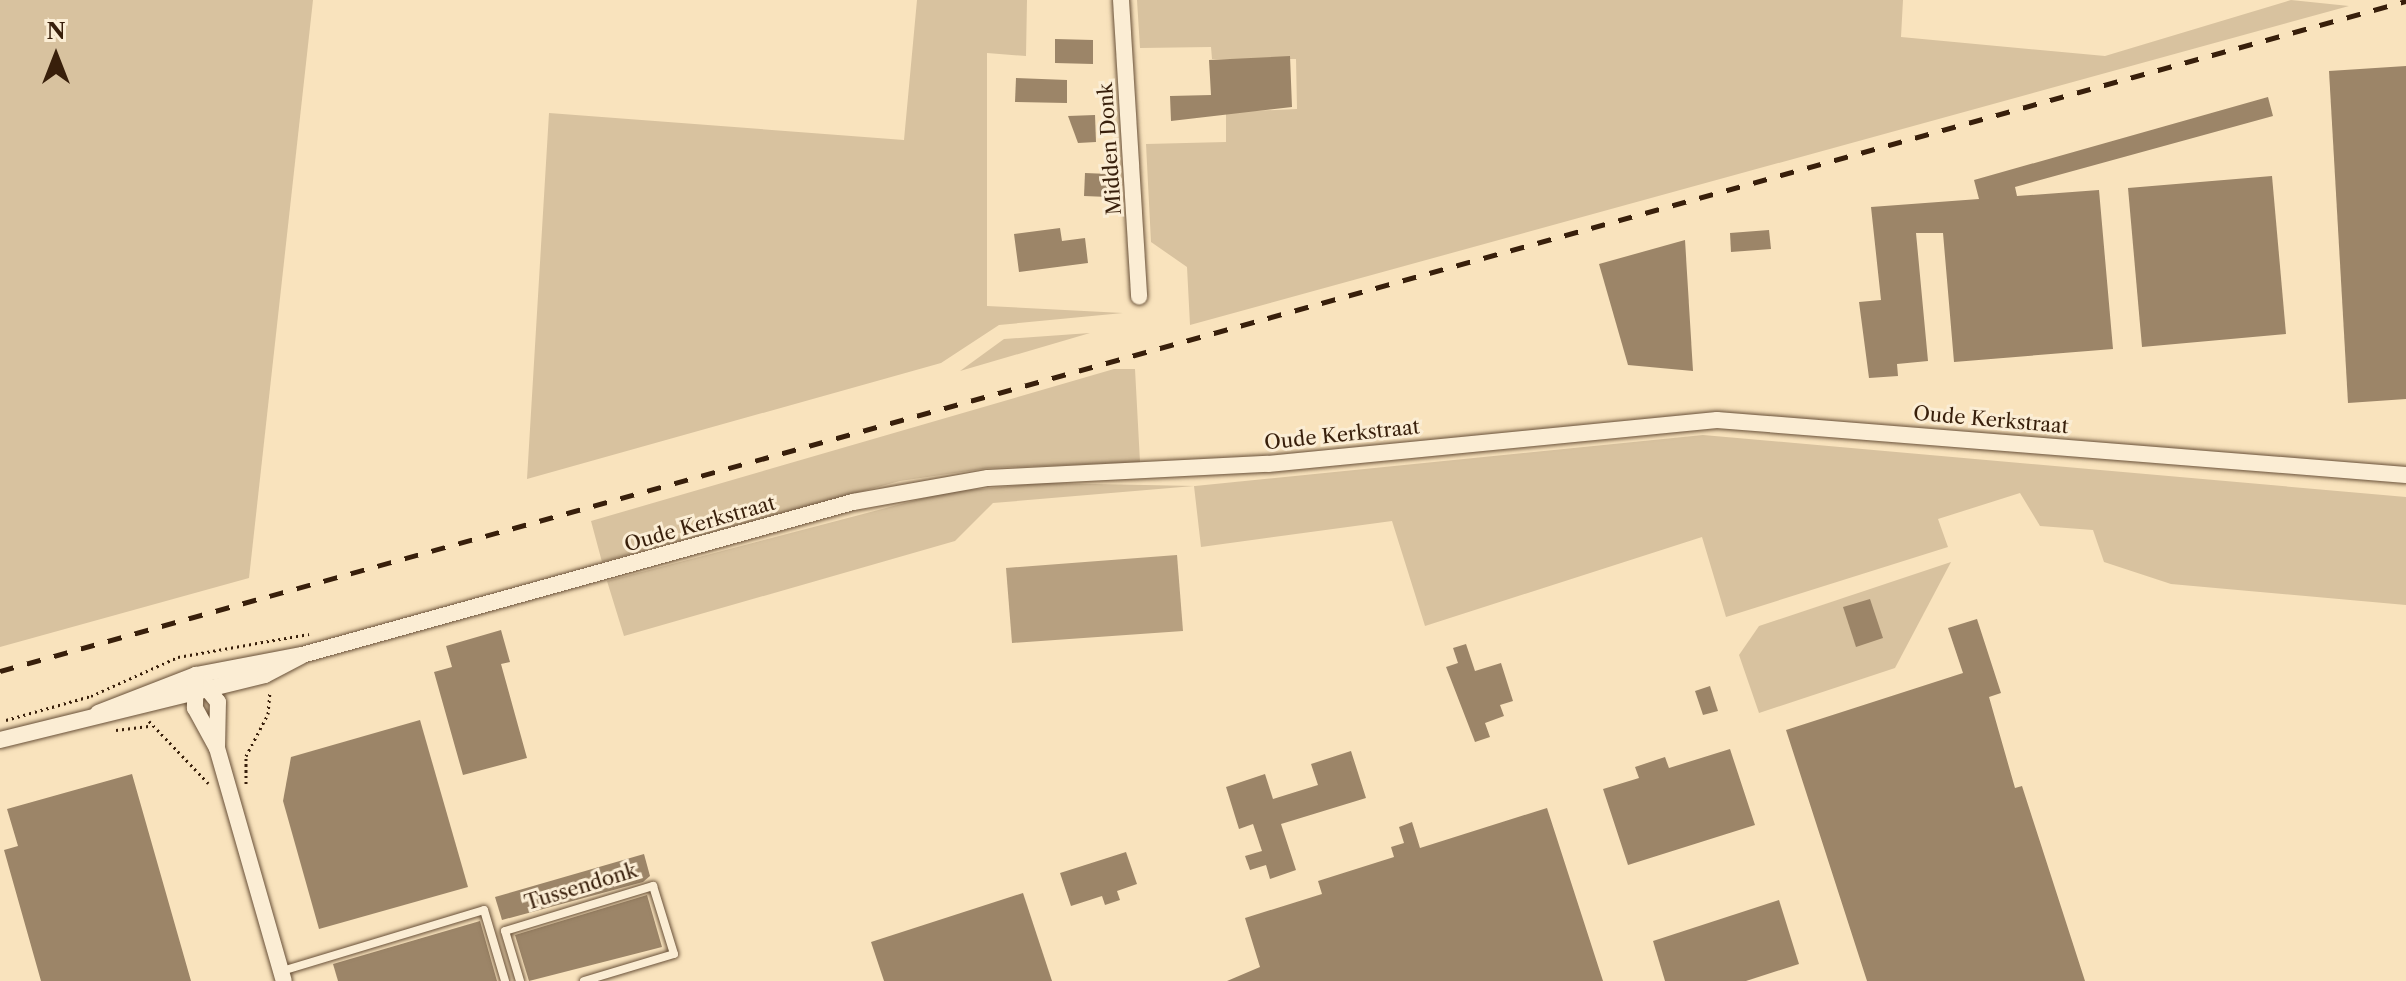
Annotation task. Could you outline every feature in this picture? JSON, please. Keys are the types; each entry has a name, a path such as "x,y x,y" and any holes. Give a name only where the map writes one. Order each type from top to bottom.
{"street":[{"name":"Midden Donk","path":"1121,0 1139,296"},
{"name":"Oude Kerkstraat","path":"0,740 98,713 139,692 196,675 260,658 302,655 915,488 1268,464 1656,421 1771,422 2406,475"},
{"name":"Oude Kerkstraat","path":"139,692 192,694 213,689 260,658"},
{"path":"217,748 213,689 196,675 192,694 217,748 282,976"}],"lane":[{"name":"Tussendonk","path":"520,981 505,931 653,886 674,954 584,981"},
{"path":"282,976 484,910 505,981"}],"path":[{"path":"246,798 246,756 273,702 260,658"},
{"path":"0,721 139,692 155,734 193,761 214,796"}],"shaded area":[{"path":"0,0 313,0 249,578 0,647"},
{"path":"917,0 1027,0 1026,56 987,53 987,306 1123,313 999,325 941,363 527,479 549,113 904,140"},
{"path":"1137,0 1903,0 1901,37 2105,56 2291,0 2349,6 1190,325 1187,267 1151,242 1146,144 1226,142 1226,112 1297,109 1296,59 1212,59 1211,47 1140,48"},
{"path":"1090,333 960,371 1004,339"},
{"path":"1114,369 1135,369 1140,462 989,468 900,481 602,562 591,521"},
{"path":"1703,435 2406,497 2406,605 2171,584 2104,562 2093,530 2040,526 2020,493 1938,519 1948,547 1726,617 1702,537 1425,626 1392,521 1201,547 1194,486 993,503 955,541 624,636 607,581 947,492 1044,483 1195,486"},
{"path":"1177,555 1183,631 1012,643 1006,568"},
{"path":"1951,562 1895,668 1759,713 1739,655 1759,626"}],"building":[{"path":"1055,39 1093,40 1093,64 1055,63"},
{"path":"1290,56 1292,107 1171,121 1170,96 1211,95 1209,60"},
{"path":"2406,66 2406,399 2348,403 2329,71"},
{"path":"1016,78 1067,80 1067,103 1015,102"},
{"path":"2268,97 2273,116 2015,187 2017,196 2099,190 2113,349 1954,362 1943,233 1916,233 1928,361 1897,364 1898,376 1869,378 1859,302 1881,300 1871,207 1979,199 1974,180"},
{"path":"1095,115 1096,142 1078,143 1068,116"},
{"path":"1085,173 1109,174 1108,197 1084,196"},
{"path":"2272,176 2286,334 2142,347 2128,188"},
{"path":"1060,228 1062,241 1085,238 1088,263 1019,272 1014,234"},
{"path":"1769,230 1771,249 1731,252 1730,233"},
{"path":"1685,240 1693,371 1628,365 1599,264"},
{"path":"1870,599 1883,638 1856,647 1843,607"},
{"path":"1977,619 2001,693 1989,697 2015,788 2022,786 2085,981 1867,981 1786,730 1963,673 1948,628"},
{"path":"501,630 510,662 501,664 527,758 463,775 434,672 452,667 446,646"},
{"path":"1466,644 1475,671 1501,663 1513,701 1500,705 1504,716 1485,723 1490,737 1475,742 1446,667 1458,663 1453,648"},
{"path":"1710,686 1718,711 1703,715 1695,691"},
{"path":"420,720 468,887 319,929 283,801 291,757"},
{"path":"1730,749 1755,825 1628,865 1603,789 1639,778 1635,767 1665,757 1669,768"},
{"path":"1351,751 1366,798 1281,824 1296,870 1270,879 1266,865 1250,870 1245,856 1262,851 1253,824 1239,829 1226,787 1265,774 1273,799 1318,785 1311,764"},
{"path":"132,774 191,981 41,981 4,850 18,846 7,809"},
{"path":"1547,808 1603,981 1227,981 1260,967 1245,918 1322,894 1318,881 1394,857 1391,847 1404,843 1399,827 1412,822 1420,848"},
{"path":"1126,852 1137,884 1117,891 1120,900 1105,905 1102,896 1071,906 1060,873"},
{"path":"644,854 650,876 643,882 502,920 495,897"},
{"path":"1023,893 1052,981 884,981 871,942"},
{"path":"647,895 662,947 529,981 515,935"},
{"path":"1779,900 1799,964 1746,981 1665,981 1653,941"},
{"path":"480,921 497,981 338,981 333,964"}],"railway":[{"path":"0,671 2406,1"}]}
